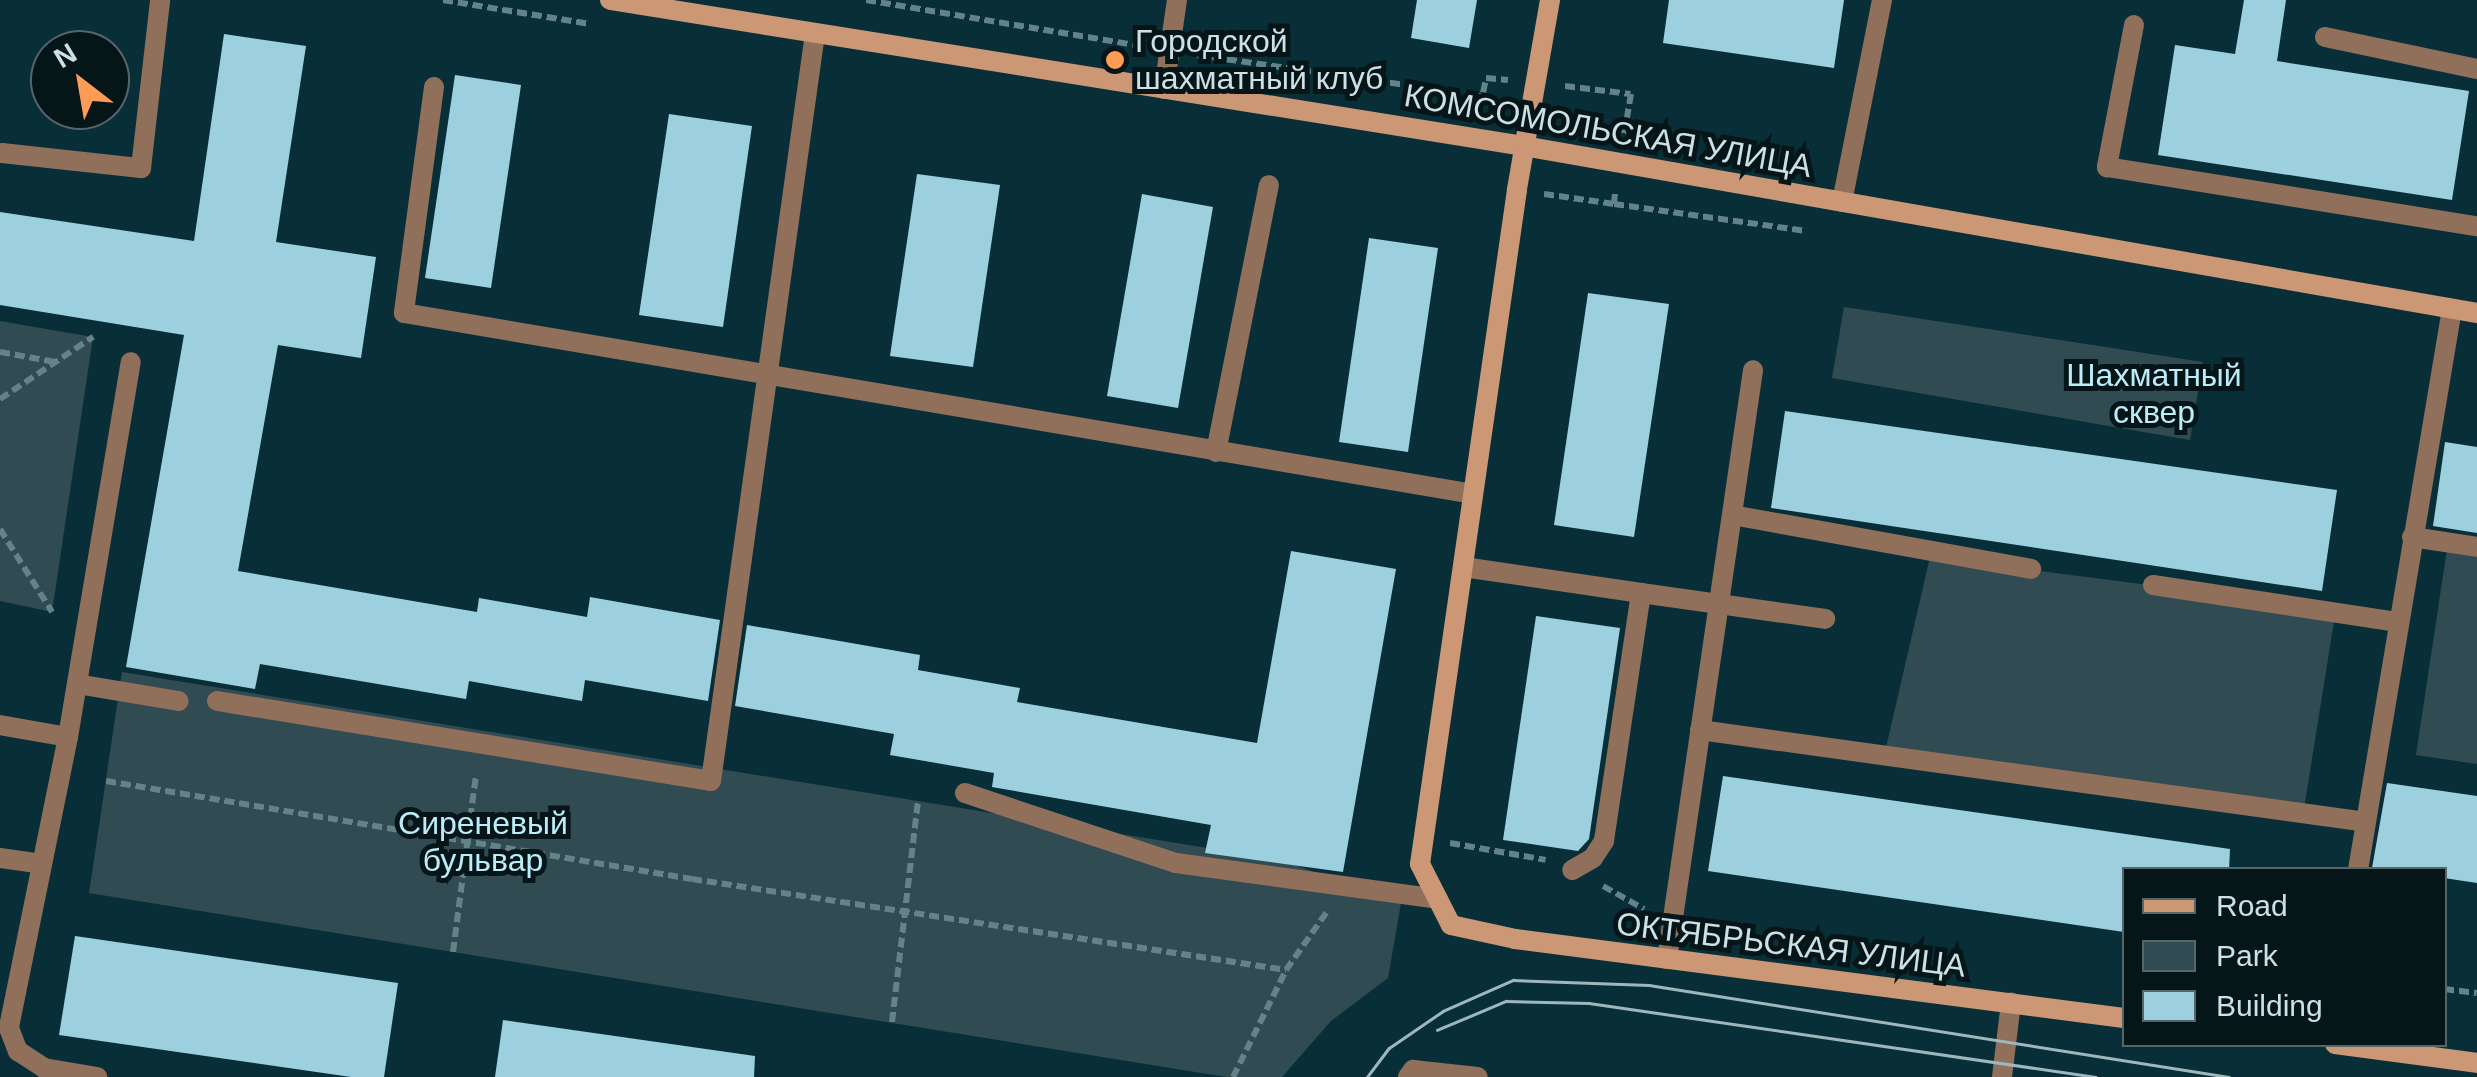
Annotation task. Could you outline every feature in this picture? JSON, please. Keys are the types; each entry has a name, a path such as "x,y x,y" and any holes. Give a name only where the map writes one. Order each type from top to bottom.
{"street":[{"path":"2,152 141,168 160,0"},
{"name":"КОМСОМОЛЬСКАЯ УЛИЦА","path":"610,0 1524,146 2477,313"},
{"path":"1164,89 1177,0"},
{"path":"1438,898 1420,864 1423,839 1524,146 1550,0"},
{"path":"1842,202 1882,0"},
{"path":"2134,25 2108,167 2477,226"},
{"path":"217,701 711,780 816,33"},
{"path":"2325,36 2477,70"},
{"path":"434,87 404,313 1473,494"},
{"path":"1216,452 1269,185"},
{"path":"2358,867 2452,309"},
{"path":"97,1077 44,1068 18,1051 9,1028 68,737 131,362"},
{"path":"1667,959 1754,370"},
{"path":"1732,515 2031,569"},
{"path":"2412,538 2477,547"},
{"path":"1462,567 1825,619"},
{"path":"2154,586 2398,622"},
{"path":"1572,870 1593,858 1604,841 1641,593"},
{"path":"77,684 179,701"},
{"path":"0,724 68,737"},
{"path":"1700,730 2366,822"},
{"path":"965,793 1176,863 1438,898"},
{"path":"0,858 42,864"},
{"name":"ОКТЯБРЬСКАЯ УЛИЦА","path":"1438,898 1452,925 1515,939 2122,1018"},
{"path":"2002,1077 2011,1003"},
{"path":"2357,1047 2477,1063"},
{"path":"1408,1077 1413,1070 1478,1077"}],"path":[{"path":"0,399 93,336"},
{"path":"0,352 56,362"},
{"path":"0,529 52,612"},
{"path":"452,952 480,743"},
{"path":"106,781 467,842 1286,970"},
{"path":"892,1022 918,800"},
{"path":"1423,839 1529,854 1572,870 1672,924"},
{"path":"1233,1077 1286,970 1346,886"},
{"path":"2447,989 2477,994"}],"green space":[{"name":"Шахматный сквер","path":"1844,307 2203,362 2190,440 1832,378"},
{"path":"0,321 93,337 52,612 0,601"},
{"path":"2447,549 2477,554 2477,764 2416,755"},
{"path":"1930,557 2336,609 2303,815 1885,752"},
{"name":"Сиреневый бульвар","path":"122,672 1281,860 1401,903 1388,978 1331,1021 1282,1077 1226,1077 89,893"}],"building":[{"path":"1417,0 1477,0 1469,48 1411,38"},
{"path":"1669,0 1844,0 1834,68 1663,43"},
{"path":"2244,0 2286,0 2277,61 2469,91 2452,200 2158,155 2175,45 2235,54"},
{"path":"224,34 306,46 276,242 376,257 361,358 278,345 238,571 477,612 479,598 587,617 590,597 720,620 708,701 585,680 582,701 469,681 466,699 260,664 255,689 126,667 184,335 0,305 0,212 194,241"},
{"path":"455,75 521,85 491,288 425,278"},
{"path":"669,114 752,126 723,327 639,315"},
{"path":"917,174 1000,185 973,367 890,356"},
{"path":"1142,194 1213,207 1178,408 1107,396"},
{"path":"1369,238 1438,248 1408,452 1339,442"},
{"path":"1588,293 1669,304 1634,537 1554,525"},
{"path":"1785,411 2337,490 2322,591 1771,508"},
{"path":"2445,442 2477,447 2477,533 2433,526"},
{"path":"1291,551 1396,569 1343,872 1205,853 1211,825 992,787 994,773 890,755 894,734 735,706 747,625 920,655 918,670 1020,688 1017,702 1257,743"},
{"path":"1536,616 1620,628 1589,839 1578,851 1503,840"},
{"path":"1723,776 2230,849 2229,867 2122,867 2122,932 1708,871"},
{"path":"2387,783 2477,796 2477,883 2447,878 2447,867 2372,867"},
{"path":"75,936 398,983 384,1077 351,1077 59,1035"},
{"path":"503,1020 755,1056 754,1077 495,1077"}],"tram line":[{"path":"1367,1077 1389,1048 1443,1011 1513,980 1649,985 2229,1077"},
{"path":"1437,1030 1506,1001 1589,1003 2096,1077"}],"place":[{"name":"Городской шахматный клуб","path":"1115,60"}]}
